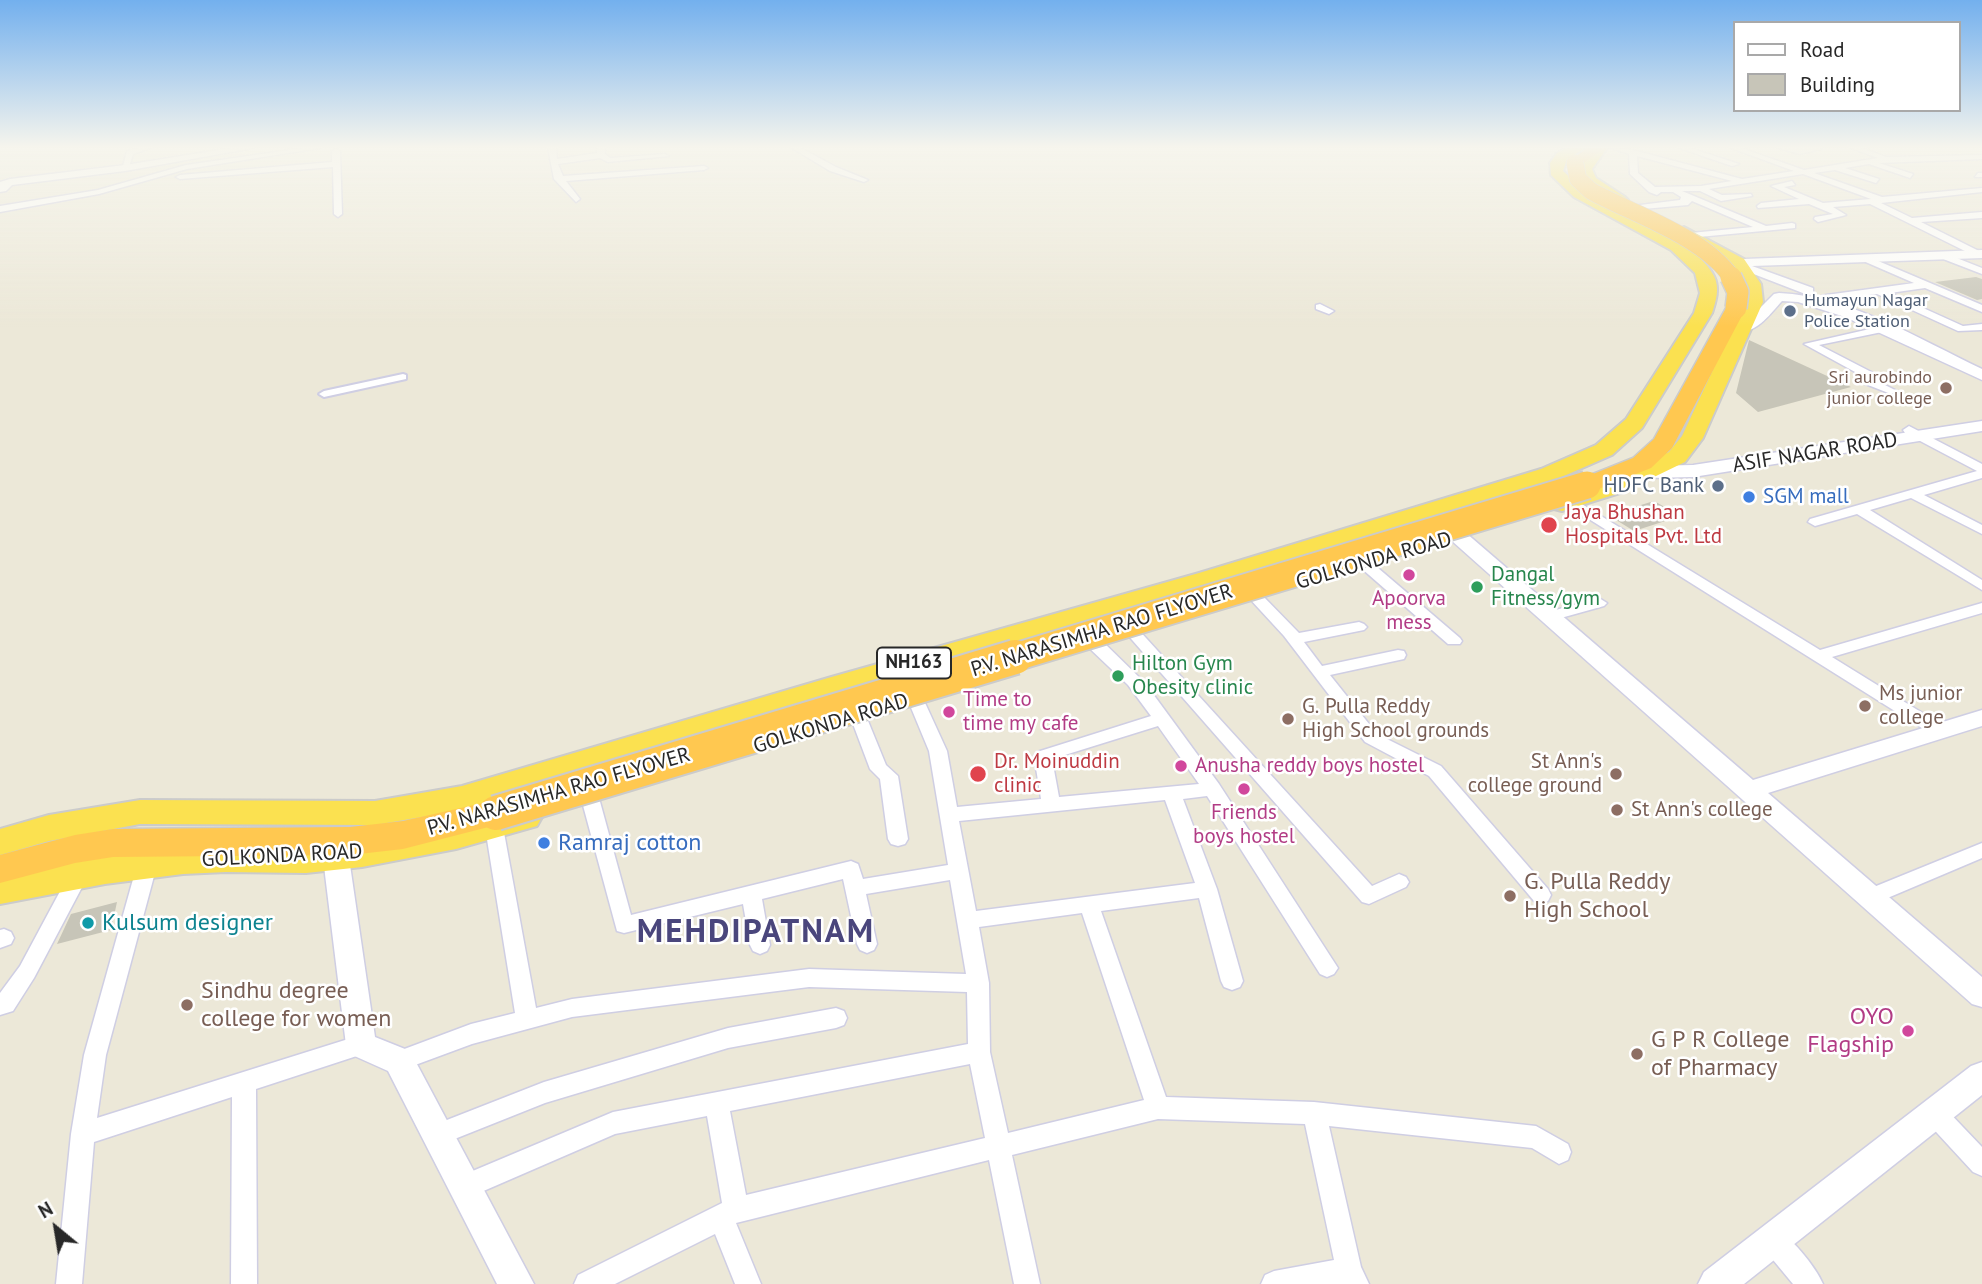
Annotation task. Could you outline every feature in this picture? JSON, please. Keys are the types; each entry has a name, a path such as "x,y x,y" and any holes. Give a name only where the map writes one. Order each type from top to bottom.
{"highway":[{"name":"GOLKONDA ROAD","path":"0,842 49,828 140,812 375,813 462,798 838,685 1185,586 1549,474 1604,450 1634,423 1703,313 1709,293 1707,278 1692,258 1605,208"},
{"name":"P.V. NARASIMHA RAO FLYOVER","path":"0,855 55,839 121,827 189,824 355,824 449,810 1600,468 1631,453 1658,430 1723,306 1726,290 1719,273 1702,257 1613,208"},
{"name":"P.V. NARASIMHA RAO FLYOVER","path":"0,869 75,849 113,843 178,840 350,841 403,835 449,825 1620,474 1656,453 1673,431 1736,308 1739,292 1731,274 1712,257 1622,208"},
{"path":"1635,208 1687,234 1741,266"},
{"path":"1658,236 1687,234"},
{"name":"GOLKONDA ROAD","path":"0,890 79,874 147,865 213,859 336,858 442,840 698,766 1130,630 1366,565 1615,487 1677,457 1692,438 1754,302 1752,284 1741,266"},
{"path":"1185,586 1207,609"},
{"path":"686,732 698,766"}],"main road":[{"path":"1915,433 1982,416"},
{"name":"ASIF NAGAR ROAD","path":"1657,469 1693,471 1915,433 1982,426"}],"street":[{"path":"338,208 338,214"},
{"path":"1716,208 1765,229"},
{"path":"1818,219 1842,215 1826,208"},
{"path":"1889,208 1980,254"},
{"path":"1911,220 1982,215"},
{"path":"1687,234 1777,228 1791,231"},
{"path":"1941,254 1982,271"},
{"path":"1741,266 1980,254"},
{"path":"1864,258 1982,309"},
{"path":"1741,266 1826,298 1982,368"},
{"path":"1826,298 1925,284"},
{"path":"1878,291 1962,329 1982,327"},
{"path":"1741,328 1753,323 1779,297 1789,295 1817,301 1982,375"},
{"path":"1883,329 1809,344 1875,378 1867,381 1891,391"},
{"path":"324,394 403,377"},
{"path":"1915,433 1982,469"},
{"path":"1815,522 1982,474"},
{"path":"1910,493 1982,530"},
{"path":"1570,501 1938,731"},
{"path":"1858,509 1982,586"},
{"path":"1459,537 1982,995"},
{"path":"1366,565 1454,641"},
{"path":"1254,595 1371,738 1435,771 1541,895"},
{"path":"1550,616 1599,603"},
{"path":"1817,656 1982,608"},
{"path":"1291,638 1298,639 1359,627"},
{"path":"1130,630 1369,896 1399,882"},
{"path":"1093,642 1138,687 1213,789 1286,899 1327,968"},
{"path":"1318,672 1398,655"},
{"path":"915,698 939,751 978,984 979,1052 1027,1284"},
{"path":"858,716 878,769 889,776 898,839"},
{"path":"1749,790 1982,718"},
{"path":"1051,806 1043,757 1162,719"},
{"path":"949,815 1213,789"},
{"path":"1172,795 1206,889 1231,981"},
{"path":"590,798 624,925 851,869 867,944"},
{"path":"494,827 527,1020"},
{"path":"1871,897 1982,850"},
{"path":"336,858 361,1045"},
{"path":"69,1284 83,1135 95,1055 147,865"},
{"path":"855,888 959,871"},
{"path":"0,1006 5,1004 27,972 79,874"},
{"path":"968,920 1206,889"},
{"path":"751,893 760,945"},
{"path":"1089,904 1158,1108"},
{"path":"399,1061 471,1034 572,1008 809,978 978,984"},
{"path":"437,1135 544,1093 729,1038 836,1018"},
{"path":"83,1135 361,1045 399,1061 516,1284"},
{"path":"465,1187 613,1124 716,1101 979,1052"},
{"path":"1716,1284 1982,1076"},
{"path":"244,1081 244,1284"},
{"path":"716,1101 729,1214 748,1284"},
{"path":"587,1284 729,1214 1158,1108 1314,1113 1536,1136 1559,1152"},
{"path":"1274,1284 1352,1277 1314,1113"},
{"path":"1934,1113 1982,1164"},
{"path":"1773,1240 1810,1284"}],"building":[{"path":"1976,277 1982,279 1982,299 1977,300 1935,282"},
{"path":"1749,340 1851,387 1758,412 1736,393"},
{"path":"1654,501 1681,516 1634,531 1608,515"},
{"name":"Kulsum designer","path":"117,902 111,930 57,944 71,914"}],"place":[{"name":"Humayun Nagar Police Station","path":"1790,311"},
{"name":"Sri aurobindo junior college","path":"1946,388"},
{"name":"HDFC Bank","path":"1718,486"},
{"name":"SGM mall","path":"1749,497"},
{"name":"Jaya Bhushan Hospitals Pvt. Ltd","path":"1549,525"},
{"name":"Apoorva mess","path":"1409,575"},
{"name":"Dangal Fitness/gym","path":"1477,587"},
{"name":"Hilton Gym Obesity clinic","path":"1118,676"},
{"name":"Ms junior college","path":"1865,706"},
{"name":"Time to time my cafe","path":"949,712"},
{"name":"G. Pulla Reddy High School grounds","path":"1288,719"},
{"name":"Anusha reddy boys hostel","path":"1181,766"},
{"name":"Dr. Moinuddin clinic","path":"978,774"},
{"name":"St Ann's college ground","path":"1616,774"},
{"name":"Friends boys hostel","path":"1244,789"},
{"name":"St Ann's college","path":"1617,810"},
{"name":"Ramraj cotton","path":"544,843"},
{"name":"G. Pulla Reddy High School","path":"1510,896"},
{"name":"Kulsum designer","path":"88,923"},
{"name":"Sindhu degree college for women","path":"187,1005"},
{"name":"OYO Flagship","path":"1908,1031"},
{"name":"G P R College of Pharmacy","path":"1637,1054"}],"district":[{"name":"MEHDIPATNAM","path":"756,933"}]}
